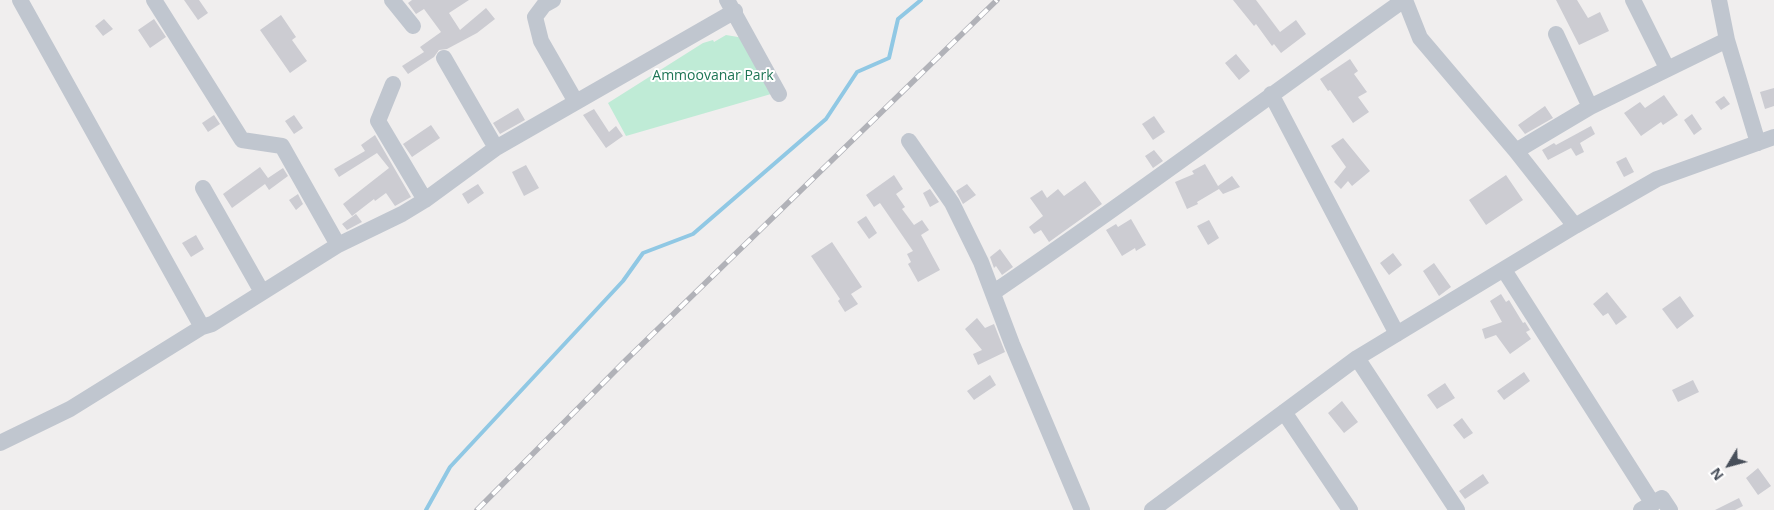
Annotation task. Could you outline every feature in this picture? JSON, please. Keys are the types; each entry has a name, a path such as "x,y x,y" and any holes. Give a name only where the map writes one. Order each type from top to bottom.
{"street":[{"path":"20,0 202,327"},
{"path":"154,0 242,140 282,146 338,245"},
{"path":"392,0 413,26"},
{"path":"553,0 544,5 535,17 541,41 576,102"},
{"path":"994,292 1069,241 1270,94 1405,0 1420,38 1516,151 1574,226"},
{"path":"1633,0 1667,68"},
{"path":"1719,0 1727,40 1758,143"},
{"path":"0,443 70,409 202,327 212,324 338,245 402,214 425,200 496,148 576,102 731,6 780,94"},
{"path":"1556,34 1590,107"},
{"path":"1516,151 1590,107 1727,40"},
{"path":"444,58 496,148"},
{"path":"393,84 378,121 425,200"},
{"path":"1270,94 1396,334"},
{"path":"1152,510 1357,358 1574,226 1657,179 1774,137"},
{"path":"909,141 952,203 994,292 1012,344 1082,510"},
{"path":"203,188 262,292"},
{"path":"1504,270 1647,507 1662,498 1670,510"},
{"path":"1357,358 1457,510"},
{"path":"1284,412 1350,510"}],"green space":[{"name":"Ammoovanar Park","path":"726,35 744,38 771,94 626,136 608,103 703,43 713,40 714,42"}],"building":[{"path":"184,0 199,0 208,13 198,20"},
{"path":"412,0 469,0 449,13 460,30 486,8 495,19 477,33 447,49 439,50 434,57 408,74 402,66 424,52 420,47 441,32 424,9 416,14 408,3"},
{"path":"1233,0 1256,0 1280,32 1296,20 1306,34 1281,53 1274,44 1272,46 1256,24 1254,26"},
{"path":"1556,0 1577,0 1588,18 1600,12 1609,31 1579,45"},
{"path":"281,15 296,37 292,40 307,61 290,73 260,30"},
{"path":"104,19 113,29 103,36 95,26"},
{"path":"154,19 166,37 150,48 138,30"},
{"path":"1236,54 1250,71 1239,80 1225,63"},
{"path":"1350,59 1358,71 1354,74 1367,92 1358,97 1369,112 1353,123 1320,79"},
{"path":"1774,88 1774,106 1765,109 1760,92"},
{"path":"1664,95 1678,115 1663,125 1661,122 1641,136 1624,113 1640,102 1645,108"},
{"path":"1724,96 1730,104 1721,110 1715,102"},
{"path":"1545,106 1553,118 1525,134 1518,125"},
{"path":"518,108 525,120 500,134 493,123"},
{"path":"594,109 609,132 616,126 623,136 606,148 583,115"},
{"path":"1692,114 1702,129 1694,135 1684,120"},
{"path":"214,115 220,124 208,132 202,123"},
{"path":"294,115 303,128 294,134 285,121"},
{"path":"1154,116 1165,132 1153,140 1142,124"},
{"path":"431,125 440,138 412,157 403,144"},
{"path":"1591,126 1595,134 1580,143 1584,152 1576,156 1571,148 1548,160 1542,150 1554,143 1556,145"},
{"path":"375,135 411,197 395,206 386,193 375,201 374,199 352,216 343,204 389,168 377,153 339,177 334,169 365,151 361,145"},
{"path":"1343,138 1370,171 1352,186 1348,181 1341,189 1334,182 1346,167 1331,146"},
{"path":"1154,150 1163,161 1153,168 1145,156"},
{"path":"1626,157 1634,172 1624,177 1616,162"},
{"path":"1205,164 1218,186 1232,176 1240,187 1223,194 1219,189 1197,202 1198,204 1187,209 1175,182 1194,174 1192,171"},
{"path":"526,165 539,188 524,196 512,172"},
{"path":"260,167 268,178 283,168 288,176 269,190 265,184 232,208 223,194"},
{"path":"894,175 903,189 896,194 905,207 902,209 914,225 922,220 929,230 921,235 940,270 918,282 908,264 911,262 907,254 913,251 880,203 874,207 866,195"},
{"path":"1506,175 1523,200 1486,225 1469,200"},
{"path":"1085,181 1102,204 1049,242 1041,230 1034,234 1029,227 1043,216 1030,198 1042,190 1047,198 1058,189 1064,196"},
{"path":"478,184 484,193 468,204 462,194"},
{"path":"967,184 976,195 963,204 956,191"},
{"path":"930,189 939,202 930,207 923,193"},
{"path":"298,194 303,204 296,210 289,200"},
{"path":"356,214 362,222 347,230 342,224"},
{"path":"866,216 877,233 869,239 857,222"},
{"path":"1131,219 1146,245 1136,251 1135,248 1122,256 1106,230 1116,224 1118,227"},
{"path":"1209,220 1219,238 1208,245 1197,226"},
{"path":"196,235 204,249 191,257 182,243"},
{"path":"832,242 862,287 851,294 858,304 845,312 838,301 840,299 811,256"},
{"path":"1000,249 1013,267 1002,275 996,266 994,268 990,257"},
{"path":"1393,253 1402,265 1389,275 1380,263"},
{"path":"1434,263 1451,287 1439,296 1423,271"},
{"path":"1607,292 1627,317 1616,325 1608,313 1603,316 1593,304"},
{"path":"1501,294 1506,302 1509,300 1523,323 1525,322 1530,330 1526,332 1531,339 1510,354 1496,335 1485,339 1482,329 1502,322 1490,301"},
{"path":"1680,296 1694,316 1677,329 1662,309"},
{"path":"977,318 985,328 994,324 1005,352 978,365 973,354 982,350 965,329"},
{"path":"1524,372 1530,381 1504,400 1497,391"},
{"path":"990,375 996,385 974,400 967,391"},
{"path":"1693,380 1699,392 1678,402 1672,390"},
{"path":"1445,383 1455,398 1437,409 1427,395"},
{"path":"1342,401 1358,422 1344,433 1328,413"},
{"path":"1462,418 1473,433 1464,439 1453,425"},
{"path":"1758,468 1771,486 1758,495 1746,478"},
{"path":"1483,474 1489,483 1465,499 1459,491"},
{"path":"1739,498 1743,506 1735,510 1715,510"}],"waterway":[{"path":"426,510 450,467 623,281 643,253 693,234 826,119 857,72 889,58 898,19 921,0"}],"railway":[{"path":"477,510 626,360 997,0"}]}
